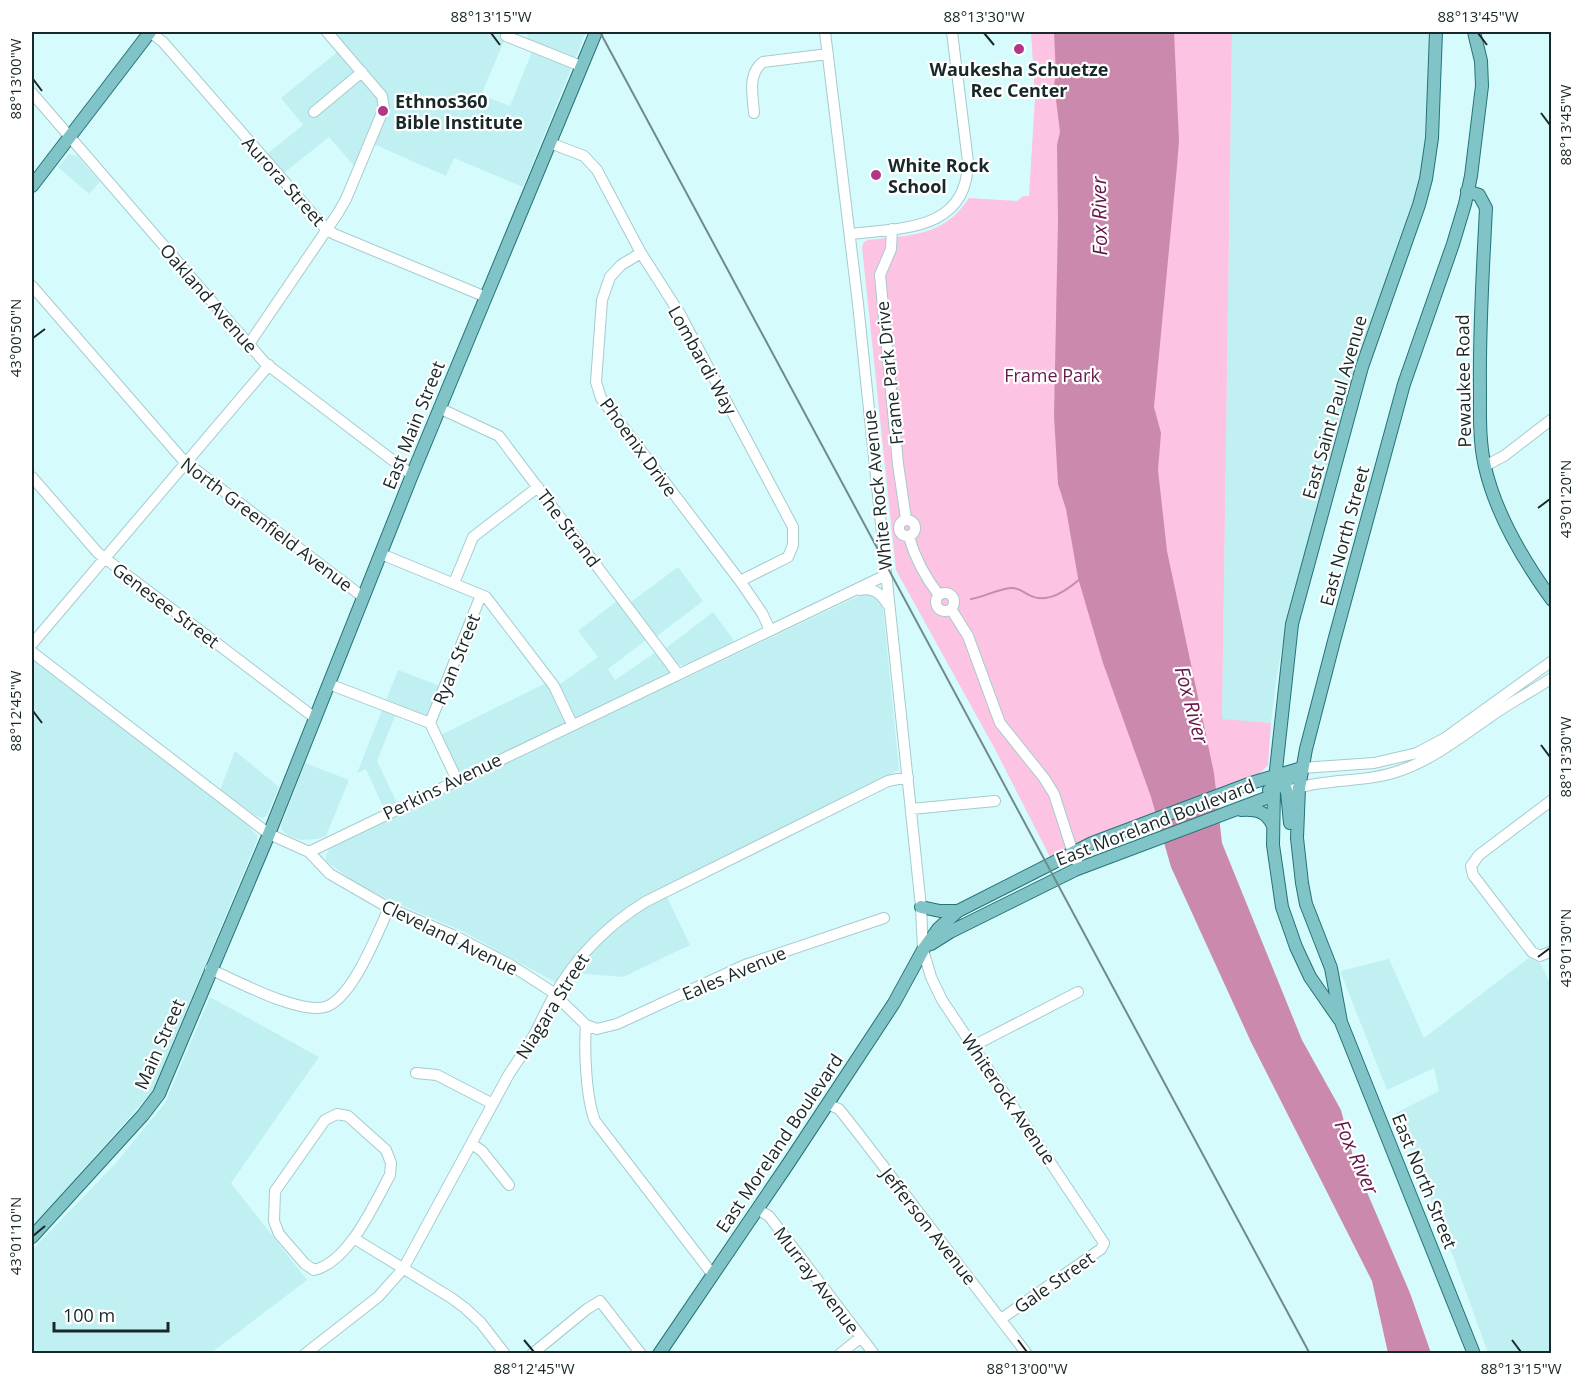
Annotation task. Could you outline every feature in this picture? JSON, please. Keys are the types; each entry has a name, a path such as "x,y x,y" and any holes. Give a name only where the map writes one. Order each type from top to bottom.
{"main road":[{"path":"32,186 150,32"},
{"name":"East Main Street","path":"269,834 439,408 596,32"},
{"name":"East Saint Paul Avenue","path":"1282,787 1292,624 1362,367 1419,206 1426,178 1432,138 1436,32"},
{"name":"East North Street","path":"1341,1022 1310,977 1296,947 1282,907 1273,827 1282,787 1302,768 1334,640 1404,384 1453,244 1471,176 1482,86 1481,62 1474,32"},
{"name":"Pewaukee Road","path":"1467,191 1479,195 1486,208 1479,313 1480,439 1485,466 1490,486 1512,537 1551,600"},
{"path":"1227,803 1282,787 1302,768"},
{"path":"1282,787 1292,869 1299,902 1313,923"},
{"name":"East North Street","path":"1282,787 1296,825 1299,867 1306,903 1331,968 1341,1022 1474,1353"},
{"name":"East Moreland Boulevard","path":"659,1353 894,1003 923,950 938,929 958,911 1073,853 1156,830 1227,803 1282,787"},
{"path":"1227,803 1263,812 1273,827"},
{"name":"East Moreland Boulevard","path":"923,950 950,932 1012,900 1080,868 1125,851 1156,830 1227,803"},
{"name":"Main Street","path":"32,1237 143,1115 159,1094 269,834"},
{"path":"1006,886 1012,900"},
{"path":"921,907 940,911 958,911"}],"street":[{"name":"Aurora Street","path":"150,32 163,42 327,229 486,297"},
{"path":"249,344 346,199 384,108 382,96 327,32"},
{"name":"White Rock Avenue","path":"825,32 850,234 908,777 923,950"},
{"path":"850,234 921,225 942,216 960,198 966,184 968,162 952,32"},
{"name":"East North Street","path":"1481,32 1481,62"},
{"path":"506,36 581,66"},
{"path":"754,113 752,82 757,67 763,62 828,54"},
{"path":"314,112 362,72"},
{"name":"Oakland Avenue","path":"32,93 269,366 412,475"},
{"name":"Lombardi Way","path":"550,143 584,156 597,170 641,253 680,314 793,527 793,545 788,557 740,581"},
{"name":"Frame Park Drive","path":"892,229 891,249 882,268 880,281 898,464 906,519 899,529 902,534 909,537 923,572 939,595 945,593 952,597 951,609 968,636 1000,723 1054,794 1080,868"},
{"name":"Phoenix Drive","path":"641,253 621,265 610,278 602,300 596,382 601,398 740,581 762,613 770,630"},
{"name":"North Greenfield Avenue","path":"32,286 186,462 363,597"},
{"path":"32,644 269,366"},
{"name":"The Strand","path":"439,408 499,436 678,674"},
{"path":"1485,466 1504,456 1551,419"},
{"name":"Genesee Street","path":"32,477 98,553 315,718"},
{"path":"454,583 473,537 538,487"},
{"path":"381,554 486,597 554,686 572,724"},
{"name":"Perkins Avenue","path":"309,852 886,575"},
{"path":"845,595 862,589 871,589 880,594 890,609"},
{"name":"Ryan Street","path":"430,723 481,595"},
{"path":"32,652 269,834 309,852"},
{"path":"1302,768 1374,763 1417,753 1445,738 1551,661"},
{"path":"1282,787 1371,779 1413,766 1439,752 1551,678"},
{"path":"329,684 430,723 456,780"},
{"name":"Niagara Street","path":"305,1353 378,1297 403,1269 555,994 586,950 606,930 627,913 808,820 888,781 908,777"},
{"path":"1551,800 1479,855 1471,866 1473,875 1532,952 1540,956 1551,951"},
{"path":"911,808 994,801"},
{"name":"Cleveland Avenue","path":"309,852 330,874 389,908 486,952 555,994 586,1025"},
{"path":"210,969 303,1007 317,1009 329,1006 350,986 389,908"},
{"name":"Eales Avenue","path":"586,1025 597,1029 617,1024 745,965 884,918"},
{"name":"Whiterock Avenue","path":"923,950 931,977 942,1000 1104,1243"},
{"path":"973,1046 1078,992"},
{"path":"586,1025 585,1056 590,1102 595,1121 712,1275"},
{"path":"416,1073 437,1075 493,1104"},
{"name":"Jefferson Avenue","path":"827,1104 839,1109 1028,1353"},
{"path":"337,1114 348,1116 386,1150 391,1163 390,1175 355,1239 324,1268 314,1270 305,1264 279,1234 274,1221 275,1191 325,1120 337,1114"},
{"path":"472,1144 482,1151 509,1185"},
{"name":"Murray Avenue","path":"757,1209 769,1216 874,1353"},
{"path":"355,1239 465,1308 481,1323 505,1353"},
{"name":"Gale Street","path":"1001,1319 1101,1249 1104,1243"},
{"path":"532,1353 600,1301 641,1353"},
{"path":"840,1353 861,1337"}],"shaded area":[{"name":"Ethnos360 Bible Institute","path":"333,32 508,32 481,95 510,106 532,52 526,39 529,32 586,32 523,187 454,158 446,176 367,141 355,167 329,137 284,173 267,154 303,125 281,98 345,46"},
{"path":"1232,32 1431,32 1426,146 1419,185 1341,418 1287,619 1271,723 1222,720"},
{"path":"69,154 77,156 100,182 89,194 58,167"},
{"path":"678,567 703,601 657,636 631,602"},
{"path":"865,593 876,598 883,608 899,770 663,889 690,945 623,977 564,972 555,982 462,931 389,900 356,883 326,861 329,849 464,785 441,735 546,683 552,690 598,657 578,631 617,601 646,640 608,669 615,680 656,652 680,681"},
{"path":"713,612 735,642 685,665 678,665 665,649"},
{"path":"32,659 243,820 257,835 257,840 153,1091 32,1227"},
{"path":"398,670 440,686 427,716 399,706 377,761 397,803 384,809 366,769 357,773"},
{"path":"235,751 279,787 267,815 263,818 256,816 220,790"},
{"path":"305,763 349,780 326,836 301,840 287,835 281,826"},
{"path":"1530,957 1540,963 1552,987 1551,1353 1488,1353 1453,1256 1396,1113 1439,1091 1434,1068 1387,1090 1340,971 1389,959 1424,1038"},
{"path":"210,997 319,1057 231,1183 307,1280 211,1353 32,1353 32,1250 115,1164 165,1103"}],"green space":[{"name":"Frame Park","path":"1031,32 1232,32 1222,719 1271,723 1268,765 1259,774 1051,859 996,751 896,570 862,247 868,240 912,235 937,227 959,211 969,198 1017,201 1023,196 1029,196 1035,98"}],"water":[{"name":"Fox River","path":"1054,32 1174,32 1179,141 1154,407 1161,433 1158,470 1167,551 1214,773 1222,843 1302,1040 1341,1110 1355,1164 1410,1293 1431,1353 1388,1353 1372,1281 1251,1042 1171,867 1151,797 1103,663 1078,578 1066,509 1058,484 1054,416 1058,221 1057,145 1060,132 1054,84 1056,75"}],"waterway":[{"path":"971,599 1012,588 1036,598 1050,597 1063,592 1080,579"}],"railway":[{"path":"600,32 1310,1354"}],"place":[{"name":"Waukesha Schuetze Rec Center","path":"1019,49"},
{"name":"Ethnos360 Bible Institute","path":"383,111"},
{"name":"White Rock School","path":"876,175"}]}
